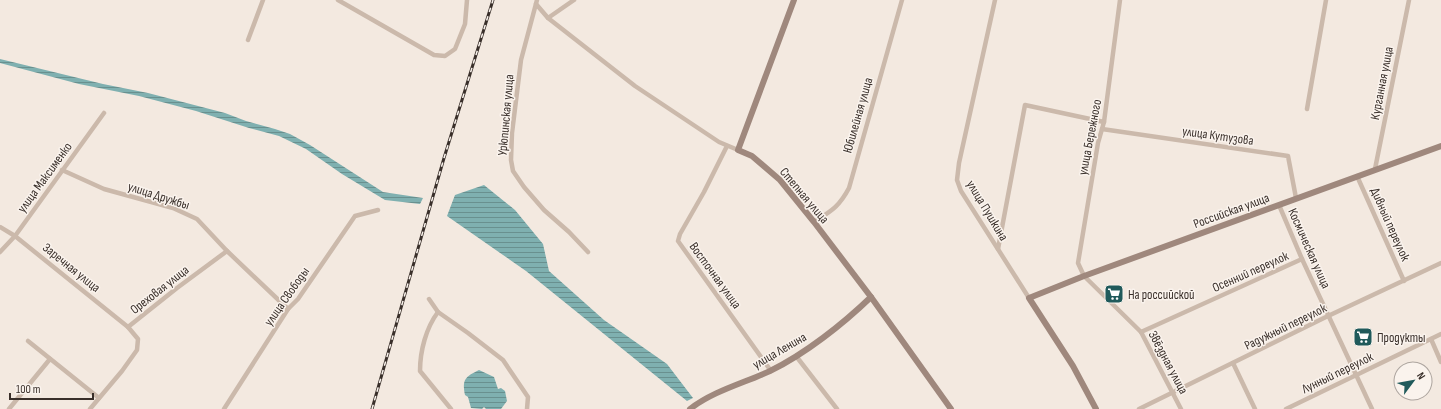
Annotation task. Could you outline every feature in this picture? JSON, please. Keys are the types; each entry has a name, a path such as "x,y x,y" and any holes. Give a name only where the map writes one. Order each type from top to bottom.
{"street":[{"path":"248,40 263,0"},
{"path":"338,0 434,55 445,56 455,49 465,24 467,0"},
{"path":"548,18 574,0"},
{"path":"738,150 794,0"},
{"name":"Юбилейная улица","path":"814,222 834,209 842,200 849,188 902,0"},
{"name":"улица Пушкина","path":"995,0 959,164 957,180 961,191 1073,366 1096,409"},
{"name":"улица Бережного","path":"1084,276 1078,263 1104,122 1120,0"},
{"path":"1307,109 1326,0"},
{"name":"Курганная улица","path":"1375,169 1409,0"},
{"name":"Степная улица","path":"536,2 548,18 635,86 727,146 752,156 780,180 871,297 951,409"},
{"name":"Урюпинская улица","path":"536,2 521,60 512,133 511,160 513,171 544,210 570,232 588,252"},
{"path":"998,249 1025,105 1104,122"},
{"name":"улица Максименко","path":"0,252 15,236 104,113"},
{"name":"улица Кутузова","path":"1102,129 1288,156 1296,198"},
{"name":"Восточная улица","path":"727,146 704,192 680,234 678,241 771,371"},
{"name":"Российская улица","path":"1029,298 1084,276 1441,146"},
{"name":"улица Дружбы","path":"62,170 104,189 172,208 197,220 288,309"},
{"name":"Дивный переулок","path":"1357,176 1404,281"},
{"name":"Космическая улица","path":"1279,205 1302,259 1372,409"},
{"name":"улица Свободы","path":"224,409 288,309 298,299 355,216 378,210"},
{"name":"Заречная улица","path":"0,228 15,236 128,327"},
{"name":"Ореховая улица","path":"90,409 122,371 137,350 138,339 128,327 227,251"},
{"name":"Осенний переулок","path":"1141,332 1302,259"},
{"name":"Радужный переулок","path":"1139,409 1328,316 1441,263"},
{"name":"Звёздная улица","path":"1084,276 1141,332 1181,409"},
{"name":"улица Ленина","path":"690,409 717,393 771,371 796,356 848,318 871,297"},
{"path":"429,299 438,312 503,360 528,397 527,409"},
{"path":"438,312 434,317 424,339 420,371 451,409"},
{"name":"Лунный переулок","path":"1286,409 1441,334"},
{"path":"1430,339 1441,362"},
{"path":"28,341 99,398"},
{"path":"796,356 837,409"},
{"path":"9,409 50,359"},
{"path":"1233,364 1255,409"}],"water":[{"path":"0,59 103,84 148,93 225,113 246,121 275,129 290,134 310,145 383,192 423,198 420,204 385,200 342,174 306,149 279,136 196,111 139,96 79,84 0,63"},
{"path":"484,185 515,210 543,244 549,271 604,320 667,364 693,398 687,401 526,271 447,216 455,195"},
{"path":"479,370 494,377 498,389 501,388 505,391 507,401 501,409 486,409 484,407 482,409 471,408 468,397 465,395 464,382 470,375"}],"railway":[{"path":"372,409 444,158 493,0"}],"place":[{"name":"На российской","path":"1114,294"},
{"name":"Продукты","path":"1363,337"}]}
